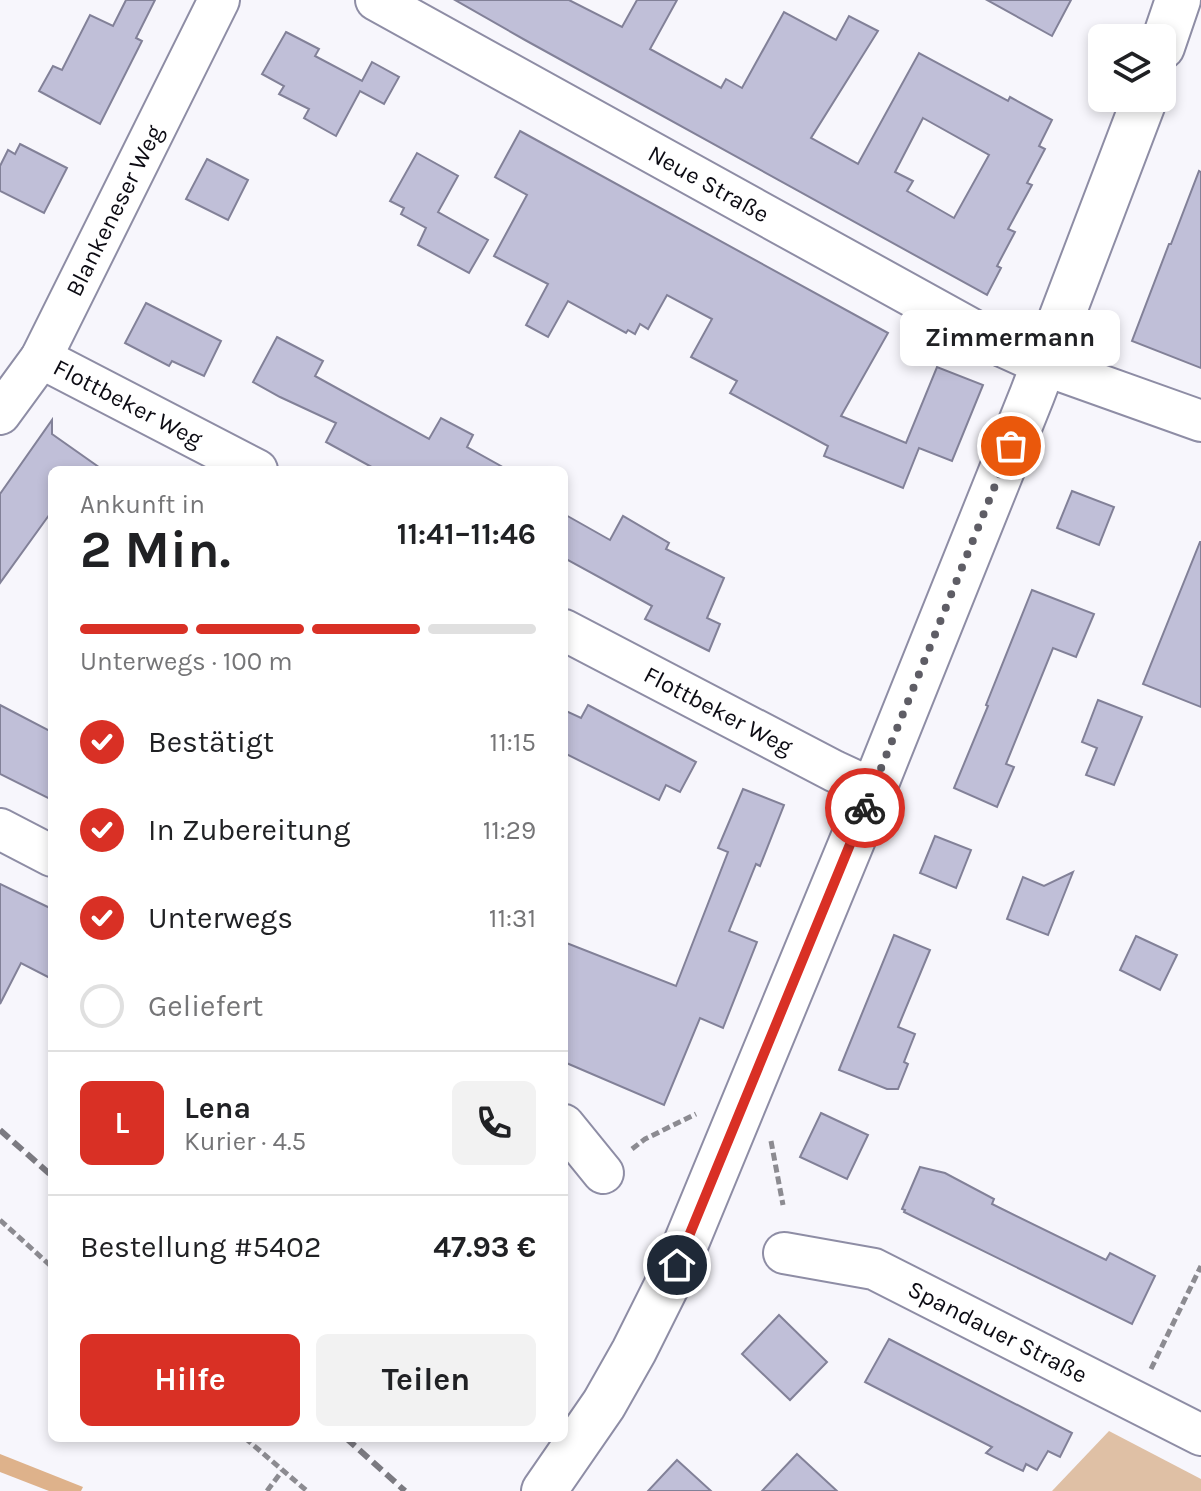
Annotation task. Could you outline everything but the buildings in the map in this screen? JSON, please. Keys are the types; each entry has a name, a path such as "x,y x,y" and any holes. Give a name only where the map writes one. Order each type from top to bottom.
{"street":[{"name":"Blankeneser Weg","path":"0,414 41,358 219,0"},
{"name":"Neue Straße","path":"376,0 990,339 1044,365 1201,421"},
{"path":"1170,24 1178,0"},
{"path":"544,1491 604,1404 670,1279 1044,365 1140,112"},
{"name":"Flottbeker Weg","path":"41,358 249,466"},
{"name":"Flottbeker Weg","path":"568,632 873,789"},
{"path":"0,829 48,854"},
{"path":"568,1130 603,1173"},
{"name":"Spandauer Straße","path":"784,1253 885,1273 1201,1435"}],"path":[{"path":"603,1173 645,1139 706,1109"},
{"path":"770,1136 783,1205"},
{"path":"0,1220 48,1263"},
{"path":"1148,1376 1201,1266"},
{"path":"249,1442 307,1491"},
{"path":"267,1491 282,1471"}],"shaded area":[{"path":"1109,1431 1201,1479 1201,1491 1052,1491"},
{"path":"0,1454 83,1487 81,1491 49,1491 0,1472"}],"railway":[{"path":"0,1130 48,1172"},
{"path":"350,1442 405,1491"}],"way so far":[{"path":"865,808 1011,446"}],"place":[{"name":"Zimmermann","path":"1011,446"}],"route":[{"path":"677,1265 865,808"}]}
